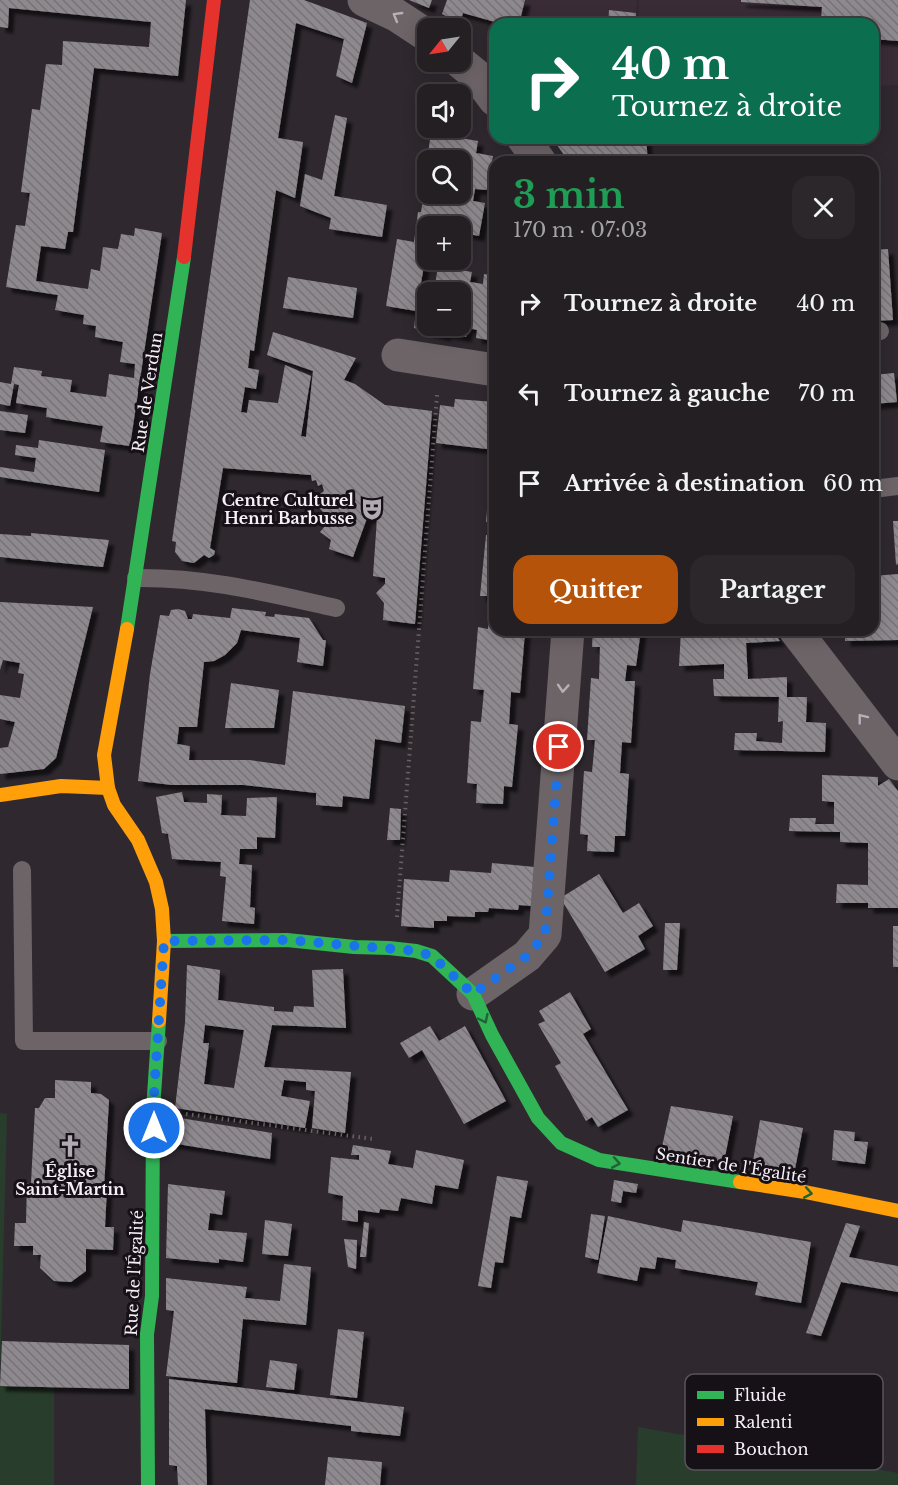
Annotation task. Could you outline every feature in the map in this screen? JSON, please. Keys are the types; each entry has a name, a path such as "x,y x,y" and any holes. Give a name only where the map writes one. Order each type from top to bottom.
{"street":[{"name":"Rue de Verdun","path":"108,788 104,755 136,578 182,277 214,0"},
{"path":"364,0 396,15 417,29"},
{"path":"471,71 489,92"},
{"path":"398,355 489,369"},
{"path":"164,941 287,940 416,951 432,956 473,994 527,956 545,935 568,636"},
{"path":"800,636 898,765"},
{"path":"0,795 61,786 108,788"},
{"name":"Rue de l'Égalité","path":"108,788 114,805 138,840 156,882 162,909 164,941 153,1110 152,1296 147,1334 148,1485"},
{"name":"Sentier de l'Égalité","path":"473,994 492,1035 538,1118 561,1143 599,1160 683,1175 805,1192 898,1211"}],"lane":[{"path":"879,488 898,486"},
{"path":"136,578 172,577 226,584 336,608"},
{"path":"22,870 24,1041 158,1041"}],"path":[{"path":"394,948 434,455 439,361"},
{"path":"153,1110 373,1139"}],"shaded area":[{"path":"467,0 637,0 636,18 489,18 489,20 463,13"},
{"path":"639,0 898,0 898,85 879,86 879,18 638,18"}],"green space":[{"path":"0,1113 7,1114 0,1380"},
{"path":"0,1386 54,1387 54,1485 0,1485"},
{"path":"638,1427 685,1435 685,1470 881,1470 898,1473 898,1485 636,1485"}],"building":[{"path":"0,0 186,0 178,76 94,68 73,232 68,232 65,249 41,246 36,281 88,289 91,269 100,271 103,247 118,249 121,234 134,236 135,228 162,233 130,446 100,442 103,426 46,417 47,408 16,403 19,385 14,384 10,406 0,404 0,382 11,384 14,367 42,371 41,376 72,380 70,392 106,397 109,374 134,378 135,364 120,362 123,342 95,337 96,326 83,324 84,315 55,310 58,295 6,287 16,225 25,226 30,193 21,192 32,109 40,110 46,64 62,65 63,41 149,47 151,22 9,8 8,28 0,27"},
{"path":"250,0 304,0 367,23 352,83 336,76 344,39 296,23 278,138 303,142 295,198 276,190 254,351 250,350 248,368 259,370 256,389 245,387 241,412 247,413 249,400 278,403 285,365 311,376 301,436 306,437 313,371 267,355 273,332 356,358 344,380 355,384 385,405 432,411 415,624 383,620 384,603 376,593 385,584 385,578 373,576 377,518 367,518 353,557 329,549 331,540 320,532 330,520 312,500 324,491 322,484 318,486 316,480 312,481 311,475 223,468 210,548 215,551 214,555 209,558 204,555 194,563 182,561 175,552 176,542 172,541"},
{"path":"409,0 432,0 429,8"},
{"path":"447,0 525,0 520,18 489,18 489,20 463,13 462,18 450,18 442,14"},
{"path":"741,0 898,0 898,41 879,39 879,18 821,18 822,7 741,2"},
{"path":"609,10 636,13 636,18 608,18"},
{"path":"335,115 347,118 334,196 387,205 382,237 329,229 331,218 300,206 305,174 322,180"},
{"path":"430,138 460,138 478,141 476,153 493,156 489,156 487,190 475,189 473,201 485,203 479,236 471,234 471,216 417,216 418,212 421,212 422,204 471,204 471,150 428,150"},
{"path":"556,144 646,144 648,156 565,156"},
{"path":"417,220 417,270 423,270 421,282 417,282 417,329 414,328 416,311 386,306 397,239 414,242"},
{"path":"888,249 893,320 879,321 879,250"},
{"path":"437,270 472,272 470,282 435,282"},
{"path":"484,274 489,275 489,340 476,338 477,330 471,329 471,282 483,284"},
{"path":"288,277 357,288 353,318 283,308"},
{"path":"894,373 897,402 879,404 879,374"},
{"path":"455,399 489,402 489,449 436,443 440,405 454,407"},
{"path":"0,411 28,415 25,433 0,430"},
{"path":"39,440 105,450 99,492 0,477 0,467 34,472 36,458 15,455 16,445 38,448"},
{"path":"489,488 489,522 486,522"},
{"path":"893,521 898,521 898,564 896,565"},
{"path":"31,533 109,540 103,567 0,557 0,534 31,536"},
{"path":"486,535 489,535 489,596 480,596"},
{"path":"898,574 898,640 845,641 845,636 879,636 879,576"},
{"path":"0,602 93,607 56,758 44,769 0,774 0,748 8,747 15,722 0,719 0,695 20,698 24,674 18,673 20,663 3,660 0,670"},
{"path":"232,608 266,612 265,616 274,617 275,614 309,618 323,640 326,640 323,666 297,662 300,638 241,630 237,643 225,655 214,661 204,662 197,727 179,727 177,744 190,746 189,760 249,760 285,765 293,691 405,706 401,743 375,739 369,799 343,796 342,807 316,805 316,793 244,785 172,785 138,781 150,674 160,615 169,616 171,610 178,609 185,611 188,619 192,619 193,614 230,618"},
{"path":"489,618 489,636 525,636 520,693 511,692 509,724 518,725 512,787 504,786 503,804 476,803 477,784 467,783 471,721 481,722 484,690 473,689 478,627 488,629"},
{"path":"593,636 640,636 636,666 627,665 625,681 635,681 631,743 622,742 620,773 629,774 625,836 615,836 614,852 587,851 588,835 580,834 584,771 592,772 595,740 587,740 591,678 599,679 600,647 592,647"},
{"path":"681,636 776,636 780,641 746,643 748,679 787,677 787,697 807,697 806,722 826,723 825,752 734,750 735,733 757,733 756,741 782,743 783,721 778,722 779,697 714,696 713,679 724,679 724,664 679,666"},
{"path":"231,683 279,690 274,728 225,728"},
{"path":"822,775 878,777 878,786 889,779 898,791 898,908 868,908 868,903 836,903 837,884 868,885 868,843 840,842 840,832 789,831 790,818 816,818 815,824 834,824 834,802 822,801"},
{"path":"182,792 184,802 207,803 207,794 222,795 221,815 246,816 247,798 277,797 275,838 257,837 257,849 240,849 239,864 252,865 250,907 255,908 254,924 222,921 226,877 220,876 221,862 172,859 168,834 162,833 156,797"},
{"path":"390,808 401,809 400,840 387,840"},
{"path":"492,863 535,867 532,906 519,905 518,910 489,908 488,912 475,912 475,917 447,916 447,921 434,921 434,928 401,926 404,879 449,882 450,870 491,873"},
{"path":"599,874 623,913 639,903 653,926 638,936 645,949 605,972 561,899"},
{"path":"665,923 680,923 677,970 663,970"},
{"path":"893,926 898,926 898,967 893,967"},
{"path":"187,965 220,970 218,1000 274,1007 274,1011 293,1012 294,1006 314,1007 312,970 343,969 346,1028 272,1025 264,1067 351,1072 345,1133 312,1128 315,1091 306,1090 306,1082 284,1080 281,1096 310,1101 305,1128 175,1108 185,1023","holes":["205,1025 244,1030 234,1088 204,1084 209,1043 203,1043"]},
{"path":"570,992 591,1029 583,1034 628,1110 598,1127 592,1117 586,1121 555,1066 561,1063 538,1024 545,1021 539,1011"},
{"path":"430,1026 439,1041 465,1026 506,1101 464,1124 422,1050 409,1058 400,1043"},
{"name":"Église Saint-Martin","path":"55,1080 91,1082 91,1093 101,1094 109,1100 104,1188 107,1188 105,1227 114,1227 113,1250 86,1249 86,1271 71,1282 54,1281 40,1268 41,1255 33,1255 33,1246 14,1246 15,1223 26,1223 27,1183 31,1183 35,1108 39,1108 45,1098 55,1098"},
{"path":"671,1106 733,1116 724,1162 661,1151"},
{"path":"174,1117 272,1133 270,1159 171,1143"},
{"path":"760,1120 803,1128 794,1174 752,1167"},
{"path":"834,1130 855,1132 854,1141 868,1142 865,1164 832,1160"},
{"path":"353,1145 391,1151 388,1164 413,1168 416,1150 464,1160 458,1189 435,1185 432,1204 401,1198 398,1211 380,1209 379,1213 358,1210 358,1222 342,1220 343,1196 328,1193 331,1157 359,1160 359,1155 351,1155"},
{"path":"497,1176 528,1181 521,1218 510,1216 503,1263 495,1262 491,1288 478,1286"},
{"path":"614,1180 638,1184 636,1193 623,1191 621,1203 611,1201"},
{"path":"168,1184 225,1191 222,1215 210,1213 208,1230 247,1233 243,1262 219,1259 219,1263 166,1258"},
{"path":"591,1214 605,1216 598,1260 585,1257"},
{"path":"608,1216 681,1232 683,1220 811,1242 801,1303 755,1295 758,1282 675,1268 676,1260 657,1257 655,1269 640,1267 637,1281 597,1273"},
{"path":"265,1220 292,1224 288,1256 262,1254"},
{"path":"364,1222 369,1223 366,1257 360,1257"},
{"path":"846,1223 860,1226 849,1257 898,1266 898,1292 841,1282 821,1336 806,1333"},
{"path":"344,1239 357,1240 356,1269 348,1267"},
{"path":"284,1264 311,1267 306,1325 243,1319 237,1383 166,1376 174,1311 166,1310 166,1278 247,1287 245,1298 280,1301"},
{"path":"338,1329 364,1332 357,1398 330,1395"},
{"path":"2,1341 129,1345 129,1389 0,1386"},
{"path":"270,1360 297,1364 294,1390 266,1387"},
{"path":"169,1379 404,1407 400,1436 351,1431 351,1426 205,1409 207,1485 178,1485 177,1466 169,1465"},
{"path":"328,1457 382,1462 380,1485 325,1485"}],"traffic: fast":[{"path":"127,629 184,257"},
{"path":"164,941 287,940 389,948 416,951 432,956 473,994 492,1035 538,1118 561,1143 599,1160 740,1182"},
{"path":"148,1485 147,1334 152,1296 153,1110 159,1021"}],"traffic: slow":[{"path":"127,629 104,755 108,788 114,805 138,840 156,882 162,909 164,941 159,1021"},
{"path":"0,795 61,786 108,788"},
{"path":"740,1182 805,1192 898,1211"}],"traffic: jam":[{"path":"184,257 214,0"}],"place":[{"name":"Centre Culturel Henri Barbusse","path":"372,509"},
{"name":"Église Saint-Martin","path":"70,1146"}],"route":[{"path":"154,1128 153,1110 164,941 287,940 416,951 432,956 473,994 527,956 545,935 559,747"}]}
